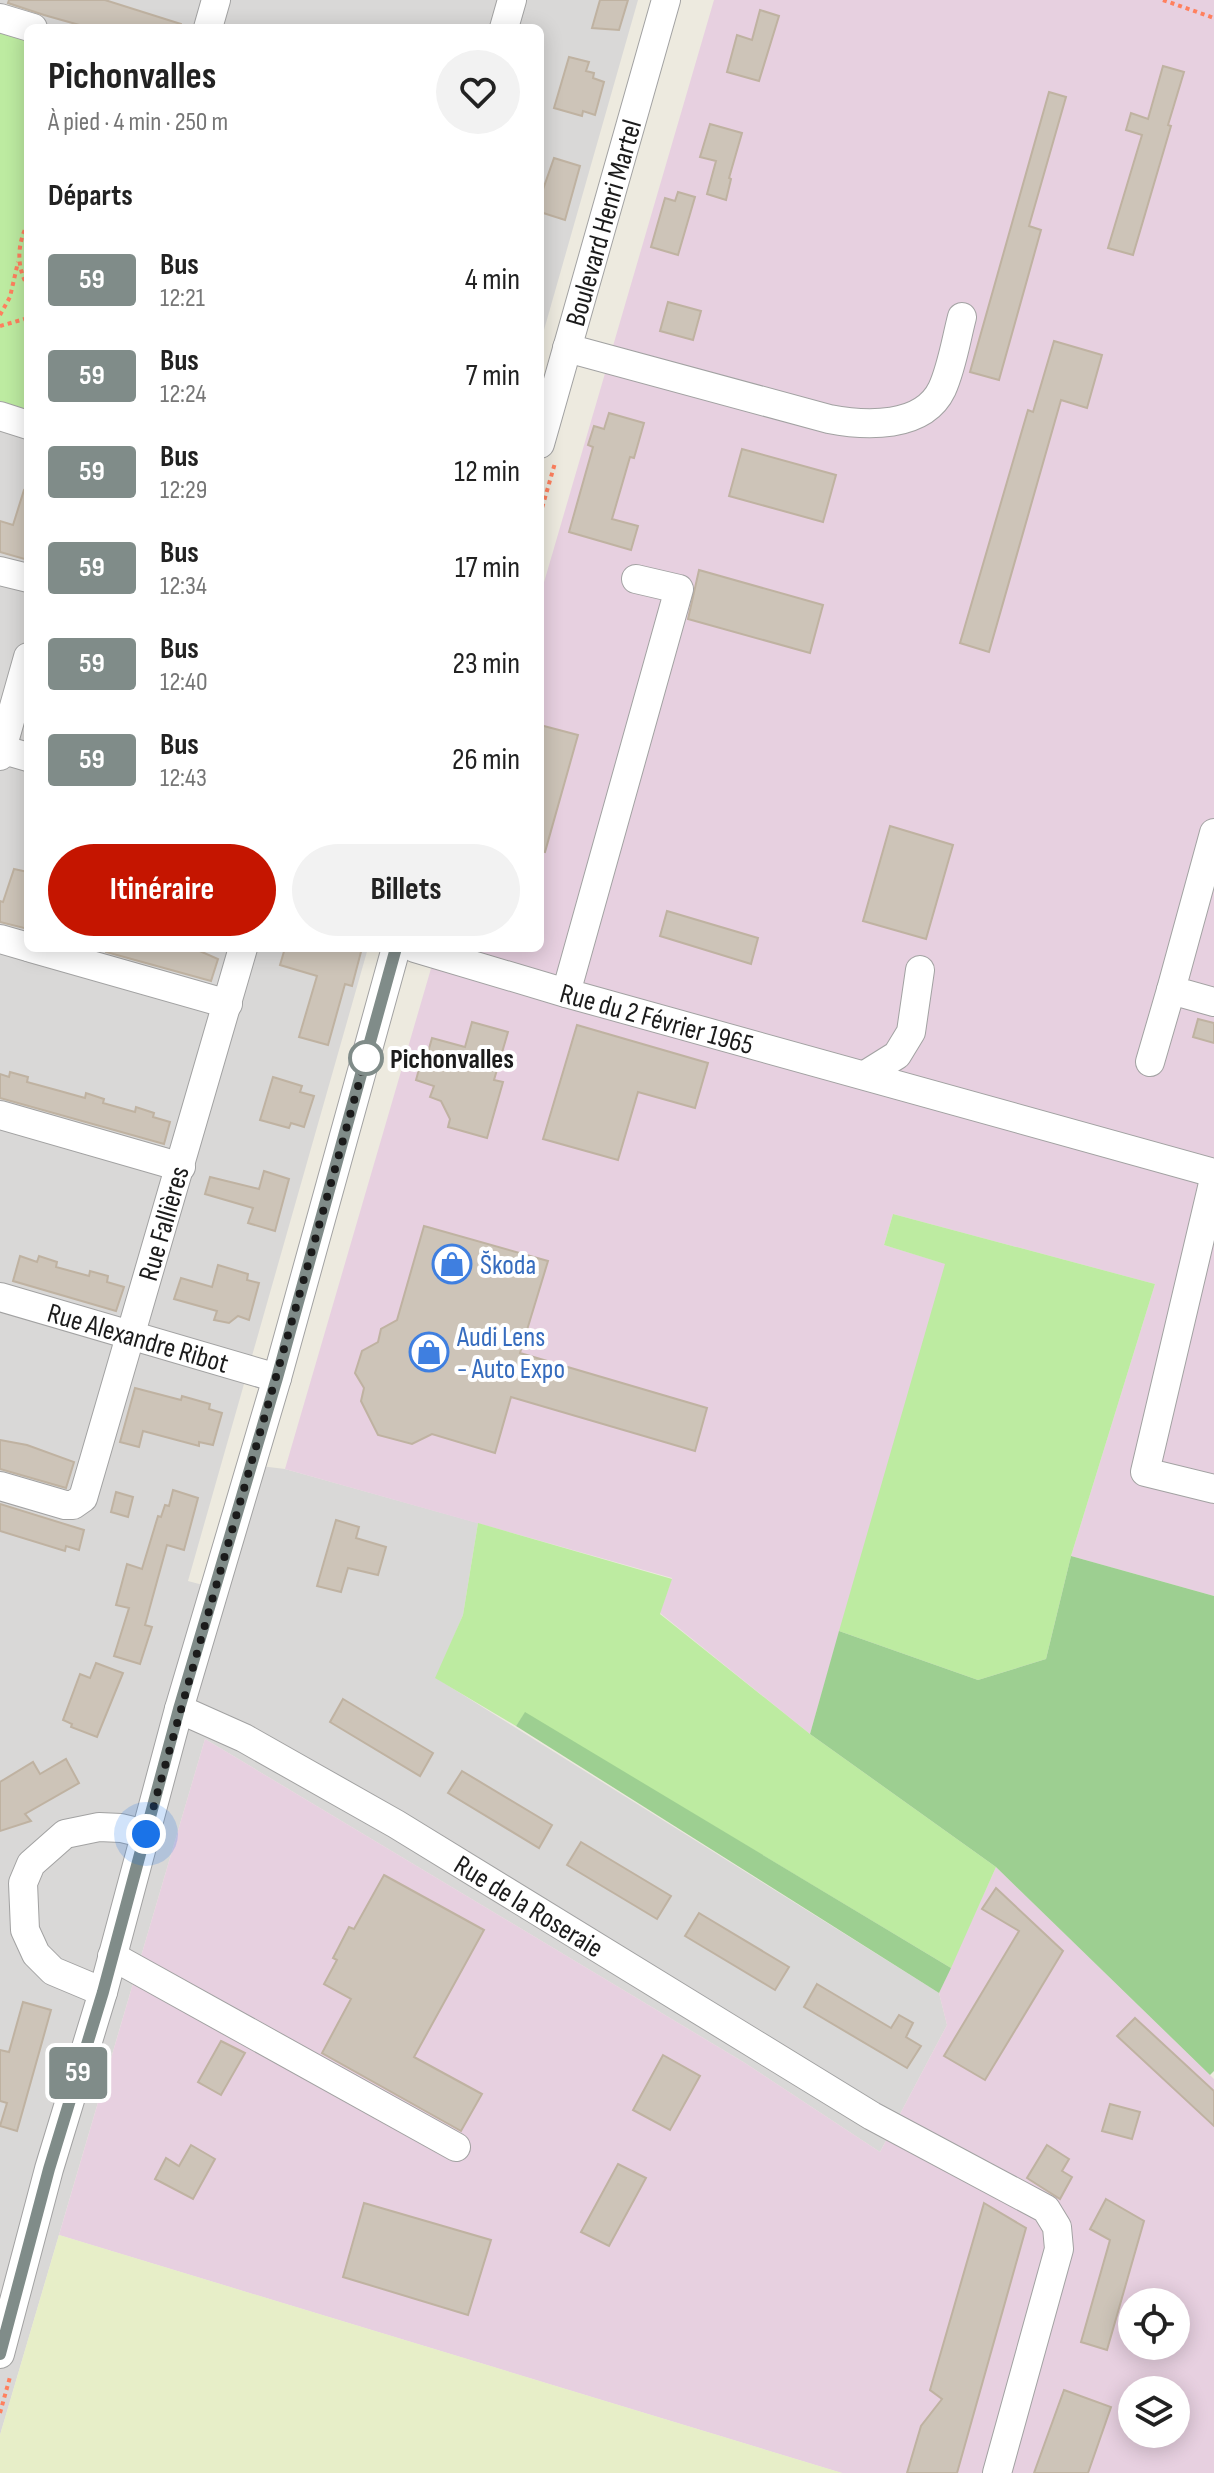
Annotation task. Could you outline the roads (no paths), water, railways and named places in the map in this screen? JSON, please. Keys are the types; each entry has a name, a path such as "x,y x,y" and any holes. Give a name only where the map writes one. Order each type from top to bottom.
{"street":[{"path":"209,24 216,0"},
{"path":"505,24 512,0"},
{"name":"Boulevard Henri Martel","path":"544,424 557,357 666,0"},
{"path":"0,18 24,25"},
{"path":"557,357 829,419 872,425 917,413 932,404 942,389 962,317"},
{"path":"0,416 24,424"},
{"path":"0,571 24,577"},
{"path":"566,993 679,589 636,579"},
{"path":"8,753 24,676"},
{"path":"1150,1062 1214,833"},
{"path":"0,939 24,946"},
{"path":"44,952 228,1004"},
{"name":"Rue Fallières","path":"0,1486 65,1505 73,1505 83,1498 242,952"},
{"path":"0,2354 6,2303 103,1992 179,1709 277,1378 395,952"},
{"name":"Rue du 2 Février 1965","path":"428,952 1214,1176"},
{"path":"865,1075 897,1055 911,1032 920,970"},
{"path":"1171,990 1214,1002"},
{"path":"0,1115 181,1167"},
{"path":"1214,1176 1145,1472 1214,1489"},
{"name":"Rue Alexandre Ribot","path":"0,1297 277,1378"},
{"name":"Rue de la Roseraie","path":"179,1709 244,1738 396,1824 872,2116 1046,2209 1057,2227 1059,2249 997,2473"},
{"path":"103,1992 53,1971 36,1954 25,1930 11,1879 65,1834 99,1827 146,1834"},
{"path":"112,1956 456,2147"}],"place":[{"name":"Pichonvalles","path":"366,1058"},
{"name":"Škoda","path":"452,1264"},
{"name":"Audi Lens - Auto Expo","path":"429,1352"}]}
